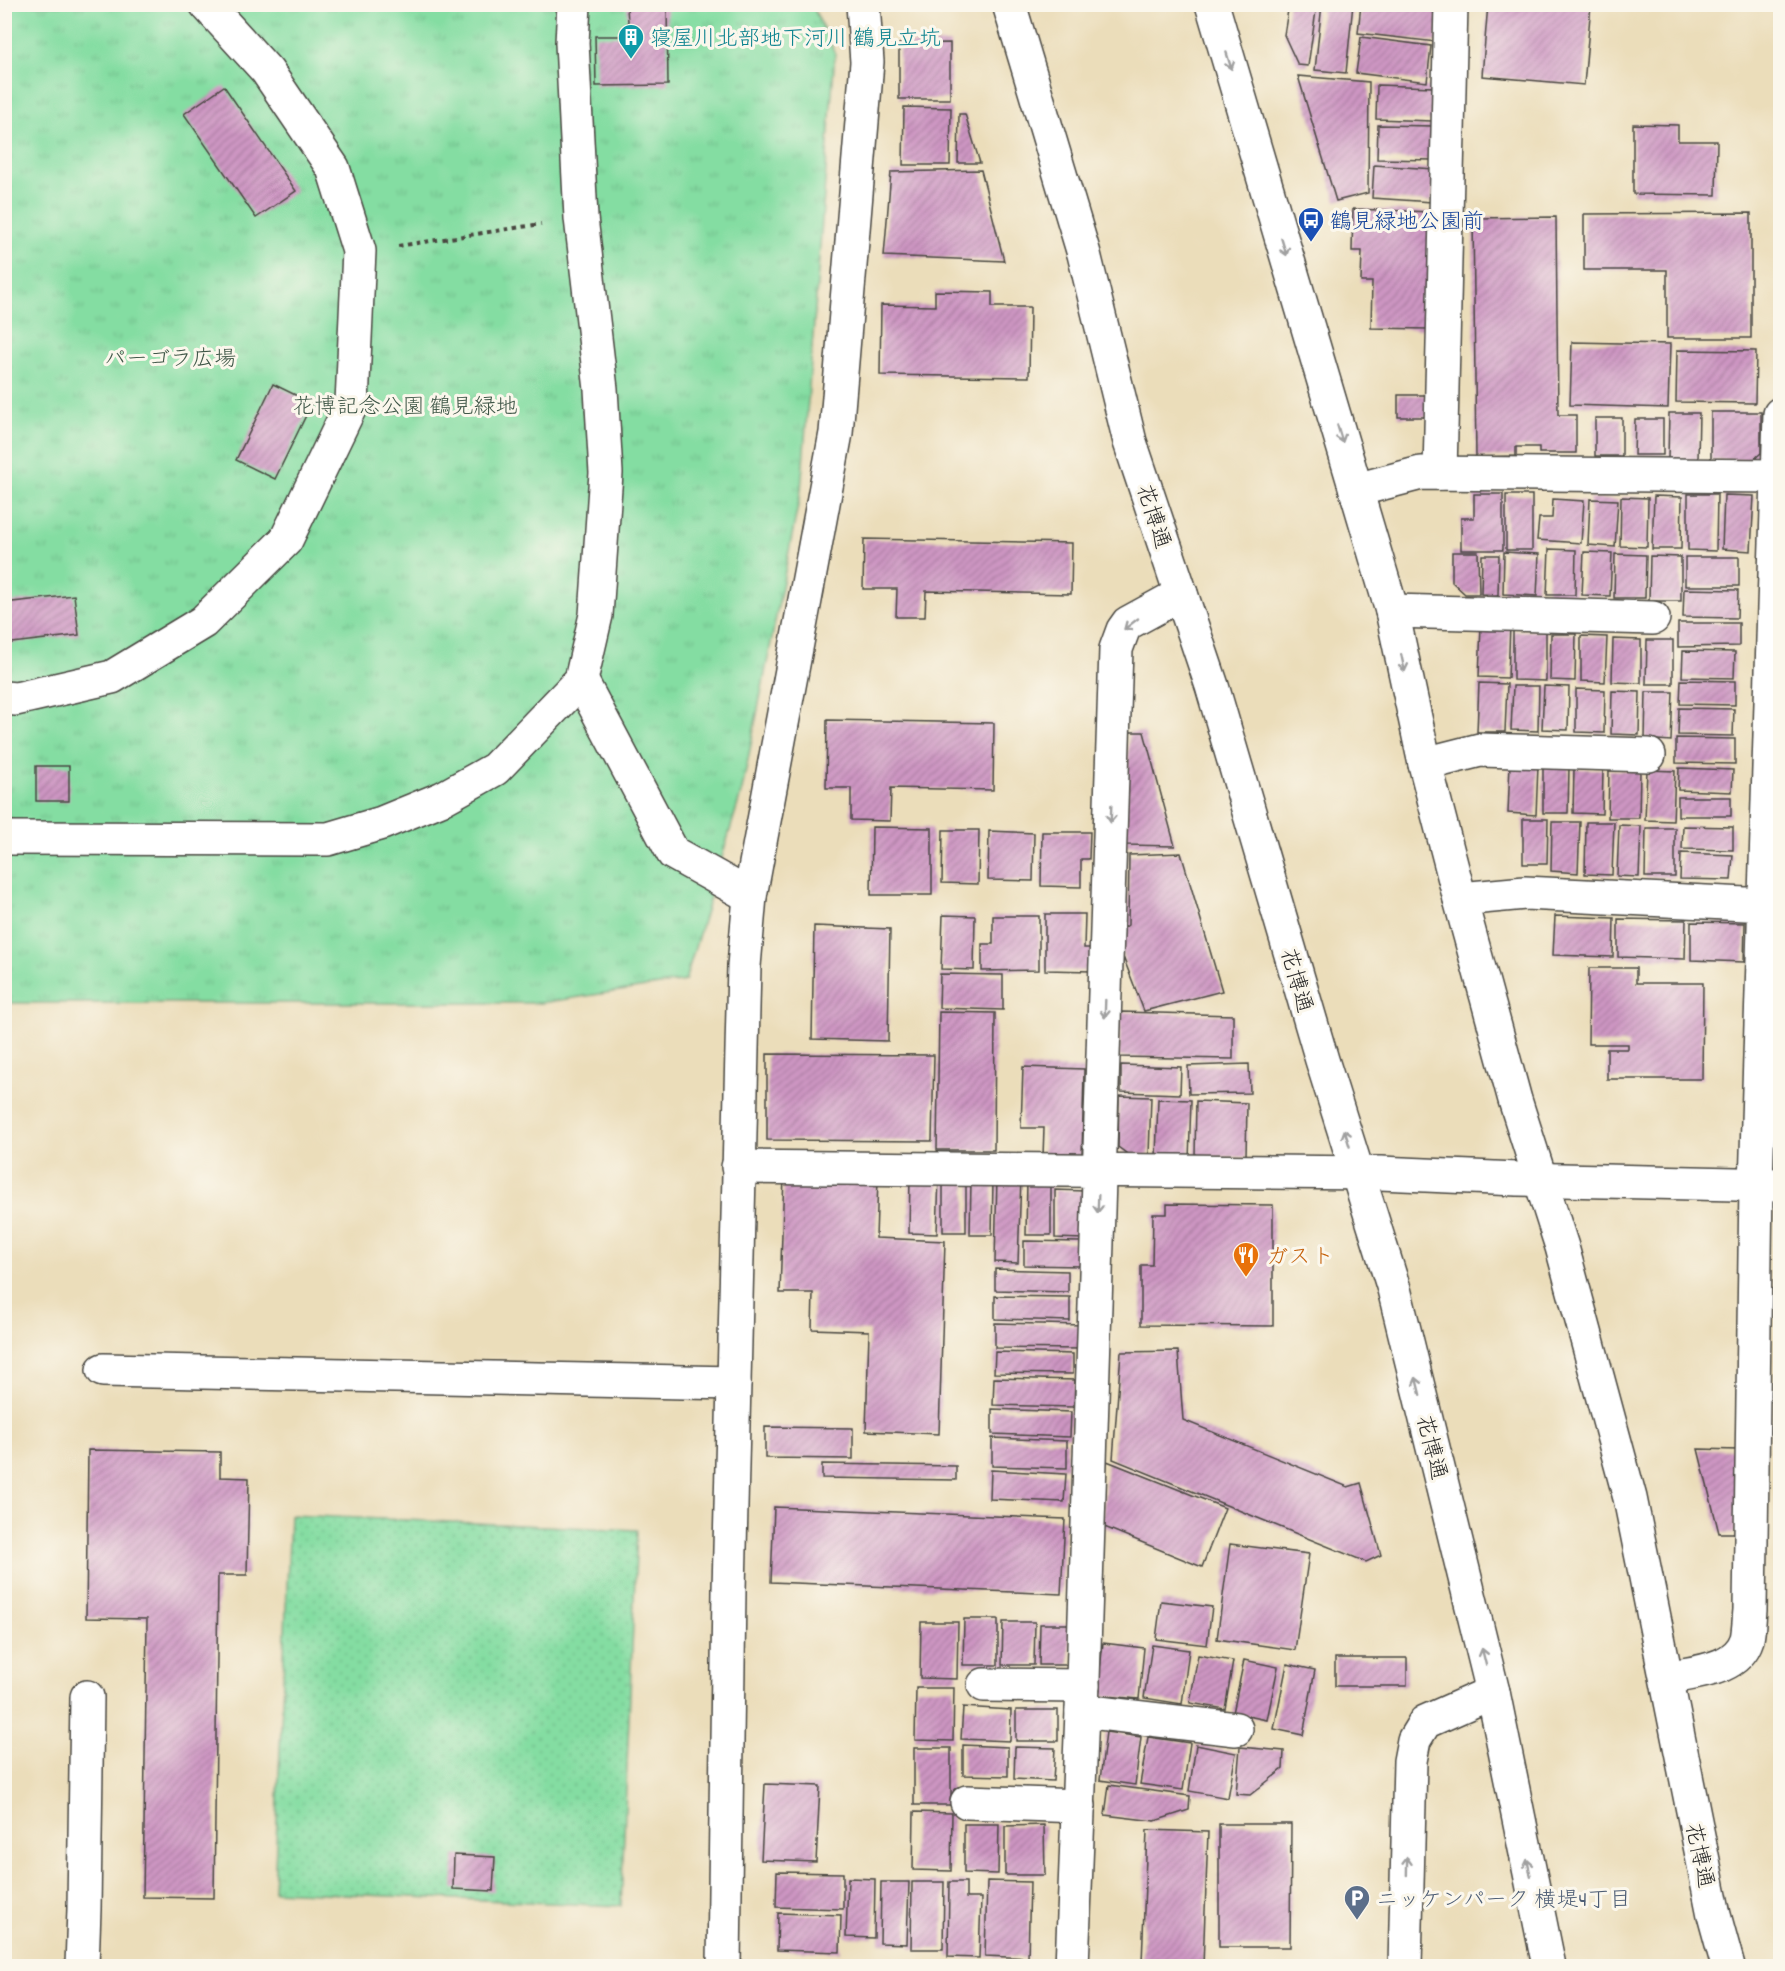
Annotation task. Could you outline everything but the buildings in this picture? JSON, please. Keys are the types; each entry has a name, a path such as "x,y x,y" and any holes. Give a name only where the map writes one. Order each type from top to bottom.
{"street":[{"path":"4,698 16,699 112,677 203,622 286,540 352,403 359,251 333,168 267,71 206,4"},
{"path":"4,838 328,839 382,823 443,798 495,769 582,680 596,615 606,473 601,389 581,218 572,43 574,4"},
{"path":"724,1966 729,1578 744,966 750,896 836,433 867,62 863,4"},
{"name":"花博通","path":"1009,4 1084,254 1130,442 1212,686 1322,1060 1394,1289 1493,1692 1549,1966"},
{"name":"花博通","path":"1212,4 1392,611 1425,764 1460,899 1515,1100 1562,1247 1630,1498 1714,1915 1728,1966"},
{"path":"1440,474 1451,4"},
{"path":"1667,1678 1728,1662 1743,1648 1747,1638 1768,1185 1770,926 1780,414"},
{"path":"1356,490 1422,474 1779,467"},
{"path":"1072,1966 1116,649 1128,623 1180,594"},
{"path":"1392,611 1653,618"},
{"path":"582,680 673,854 750,896"},
{"path":"1425,764 1480,750 1649,756"},
{"path":"1460,899 1525,893 1770,926"},
{"path":"738,1167 1358,1173 1768,1185"},
{"path":"103,1370 734,1383"},
{"path":"984,1684 1082,1699 1236,1729"},
{"path":"1405,1966 1410,1761 1414,1740 1425,1722 1493,1692"},
{"path":"82,1966 87,1697"},
{"path":"967,1802 1078,1806"}],"path":[{"path":"359,251 581,218"}],"green space":[{"name":"花博記念公園 鶴見緑地","path":"5,5 812,5 835,53 801,490 742,790 685,981 541,1003 5,1003"},
{"path":"290,1515 637,1530 621,1906 274,1891"}],"place":[{"name":"寝屋川北部地下河川 鶴見立坑","path":"631,60"},
{"name":"鶴見緑地公園前","path":"1311,243"},
{"name":"ガスト","path":"1246,1278"},
{"name":"ニッケンパーク 横堤4丁目","path":"1357,1921"}],"park label":[{"name":"パーゴラ広場","path":"170,357"}]}
